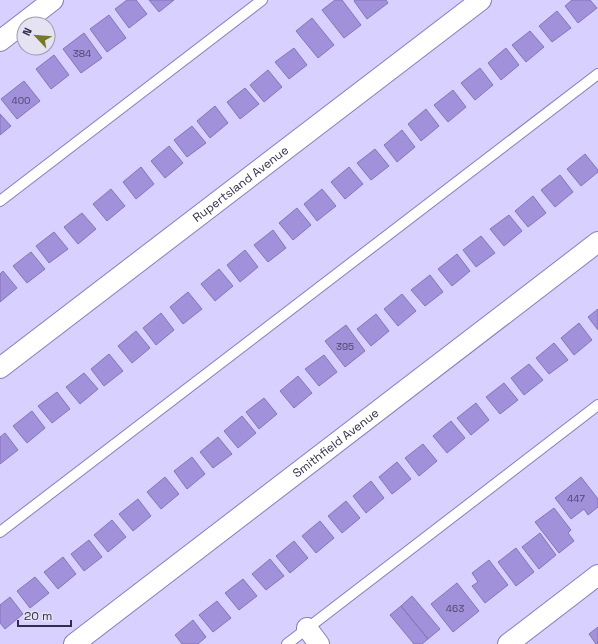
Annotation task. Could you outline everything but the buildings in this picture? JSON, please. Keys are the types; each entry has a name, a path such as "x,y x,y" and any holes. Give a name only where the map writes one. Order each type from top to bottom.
{"street":[{"path":"0,41 53,0"},
{"name":"Rupertsland Avenue","path":"0,368 481,0"},
{"name":"Smithfield Avenue","path":"74,644 598,242"},
{"path":"508,644 598,575"},
{"path":"307,628 319,644"}],"lane":[{"path":"0,201 262,0"},
{"path":"0,532 598,74"},
{"path":"287,644 598,405"}]}
